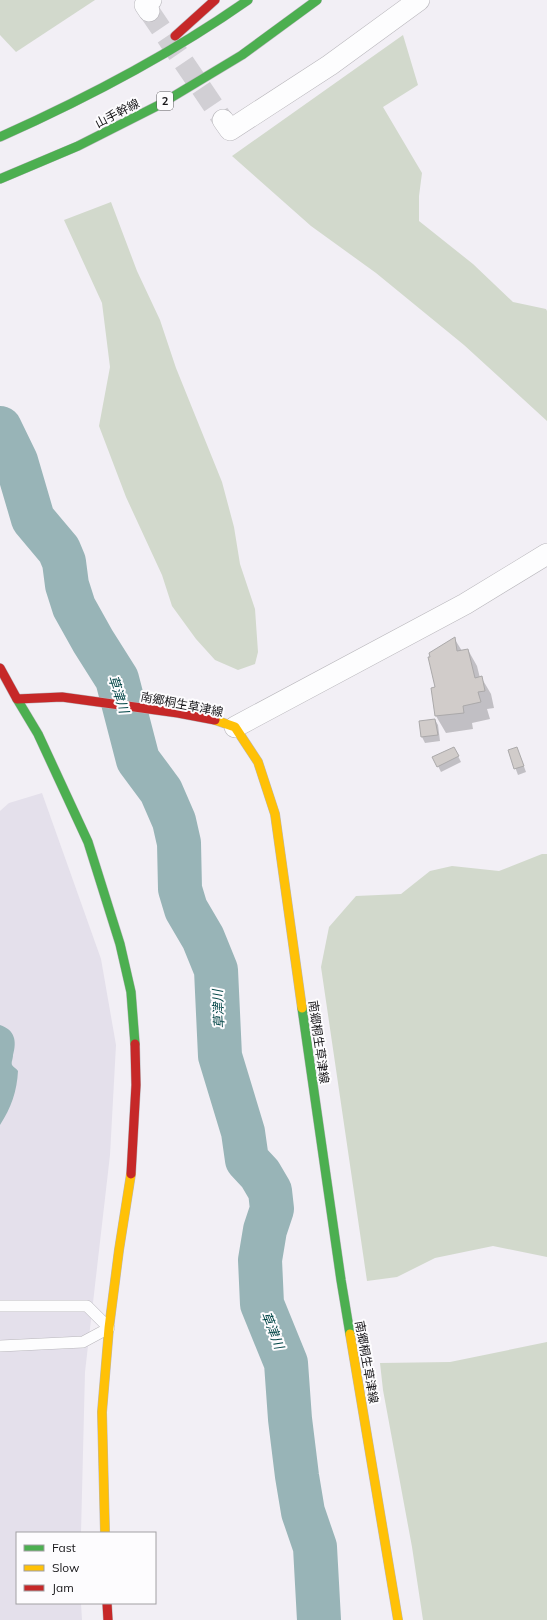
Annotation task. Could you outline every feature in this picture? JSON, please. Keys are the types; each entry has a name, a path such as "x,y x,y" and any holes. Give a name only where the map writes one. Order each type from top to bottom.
{"main road":[{"path":"134,73 215,0"},
{"path":"0,137 58,111 134,73 223,18 248,0"},
{"name":"山手幹線","path":"0,179 78,146 159,105 242,55 317,0"},
{"path":"0,668 38,734 88,842 120,944 131,992 135,1039 136,1085 132,1177 119,1250 109,1328 102,1412 105,1532"},
{"name":"南郷桐生草津線","path":"17,699 62,697 208,718 235,727 258,762 275,814 341,1280 398,1620"},
{"path":"107,1604 108,1620"}],"street":[{"path":"223,120 230,130 330,65 419,0"},
{"path":"235,727 465,604 547,554"}],"lane":[{"path":"0,1306 87,1306 109,1328 83,1342 0,1346"}],"shaded area":[{"path":"0,0 95,0 16,52 0,35"},
{"path":"403,35 418,85 383,107 422,173 419,196 419,221 473,264 513,302 546,309 547,421 464,345 376,273 311,226 232,156"},
{"path":"111,202 137,271 160,320 176,368 222,482 234,527 240,564 255,609 258,652 255,664 238,670 215,660 196,639 172,606 162,575 126,497 99,426 110,367 102,303 64,220"},
{"path":"42,793 101,959 116,1045 110,1155 85,1372 81,1532 16,1532 16,1604 81,1604 82,1620 0,1620 0,811 9,803"},
{"path":"542,854 547,854 547,1257 493,1246 435,1258 397,1277 367,1281 321,967 329,927 356,896 401,894 430,871 452,866 499,871"},
{"path":"547,1342 547,1620 423,1620 412,1547 383,1390 380,1363 450,1362"}],"water":[{"path":"0,1025 9,1030 14,1037 15,1045 12,1064 18,1071 13,1099 0,1125"}],"building":[{"path":"455,637 457,651 468,649 475,678 482,676 485,691 478,692 481,702 463,706 464,713 435,716 431,688 435,687 428,657 430,657 429,653"},
{"path":"435,719 438,735 421,737 419,721"},
{"path":"454,747 459,756 437,767 432,757"},
{"path":"517,747 524,766 514,769 508,750"}],"waterway":[{"name":"草津川","path":"0,428 16,461 33,519 59,550 64,562 67,585 74,607 117,679 138,760 161,791 174,821 179,843 180,889 186,909 203,938 216,970 220,1056 243,1132 247,1160 260,1174 270,1191 272,1209 265,1230 260,1260 262,1304 286,1363 290,1419 297,1476 303,1512 315,1547 319,1620"}],"tunnel":[{"path":"149,11 223,120"}],"traffic: fast":[{"path":"0,137 96,91 158,57 189,39 248,0"},
{"path":"0,179 78,146 159,105 242,55 317,0"},
{"path":"17,699 38,734 88,842 120,944 131,992 135,1044"},
{"path":"302,1008 350,1334"}],"traffic: slow":[{"path":"215,720 235,727 258,762 275,814 302,1008"},
{"path":"105,1532 102,1412 109,1328 131,1174"},
{"path":"350,1334 398,1620"}],"traffic: jam":[{"path":"175,36 215,0"},
{"path":"0,668 17,699 62,697 178,713 215,720"},
{"path":"131,1174 136,1085 135,1044"},
{"path":"107,1604 108,1620"}]}
